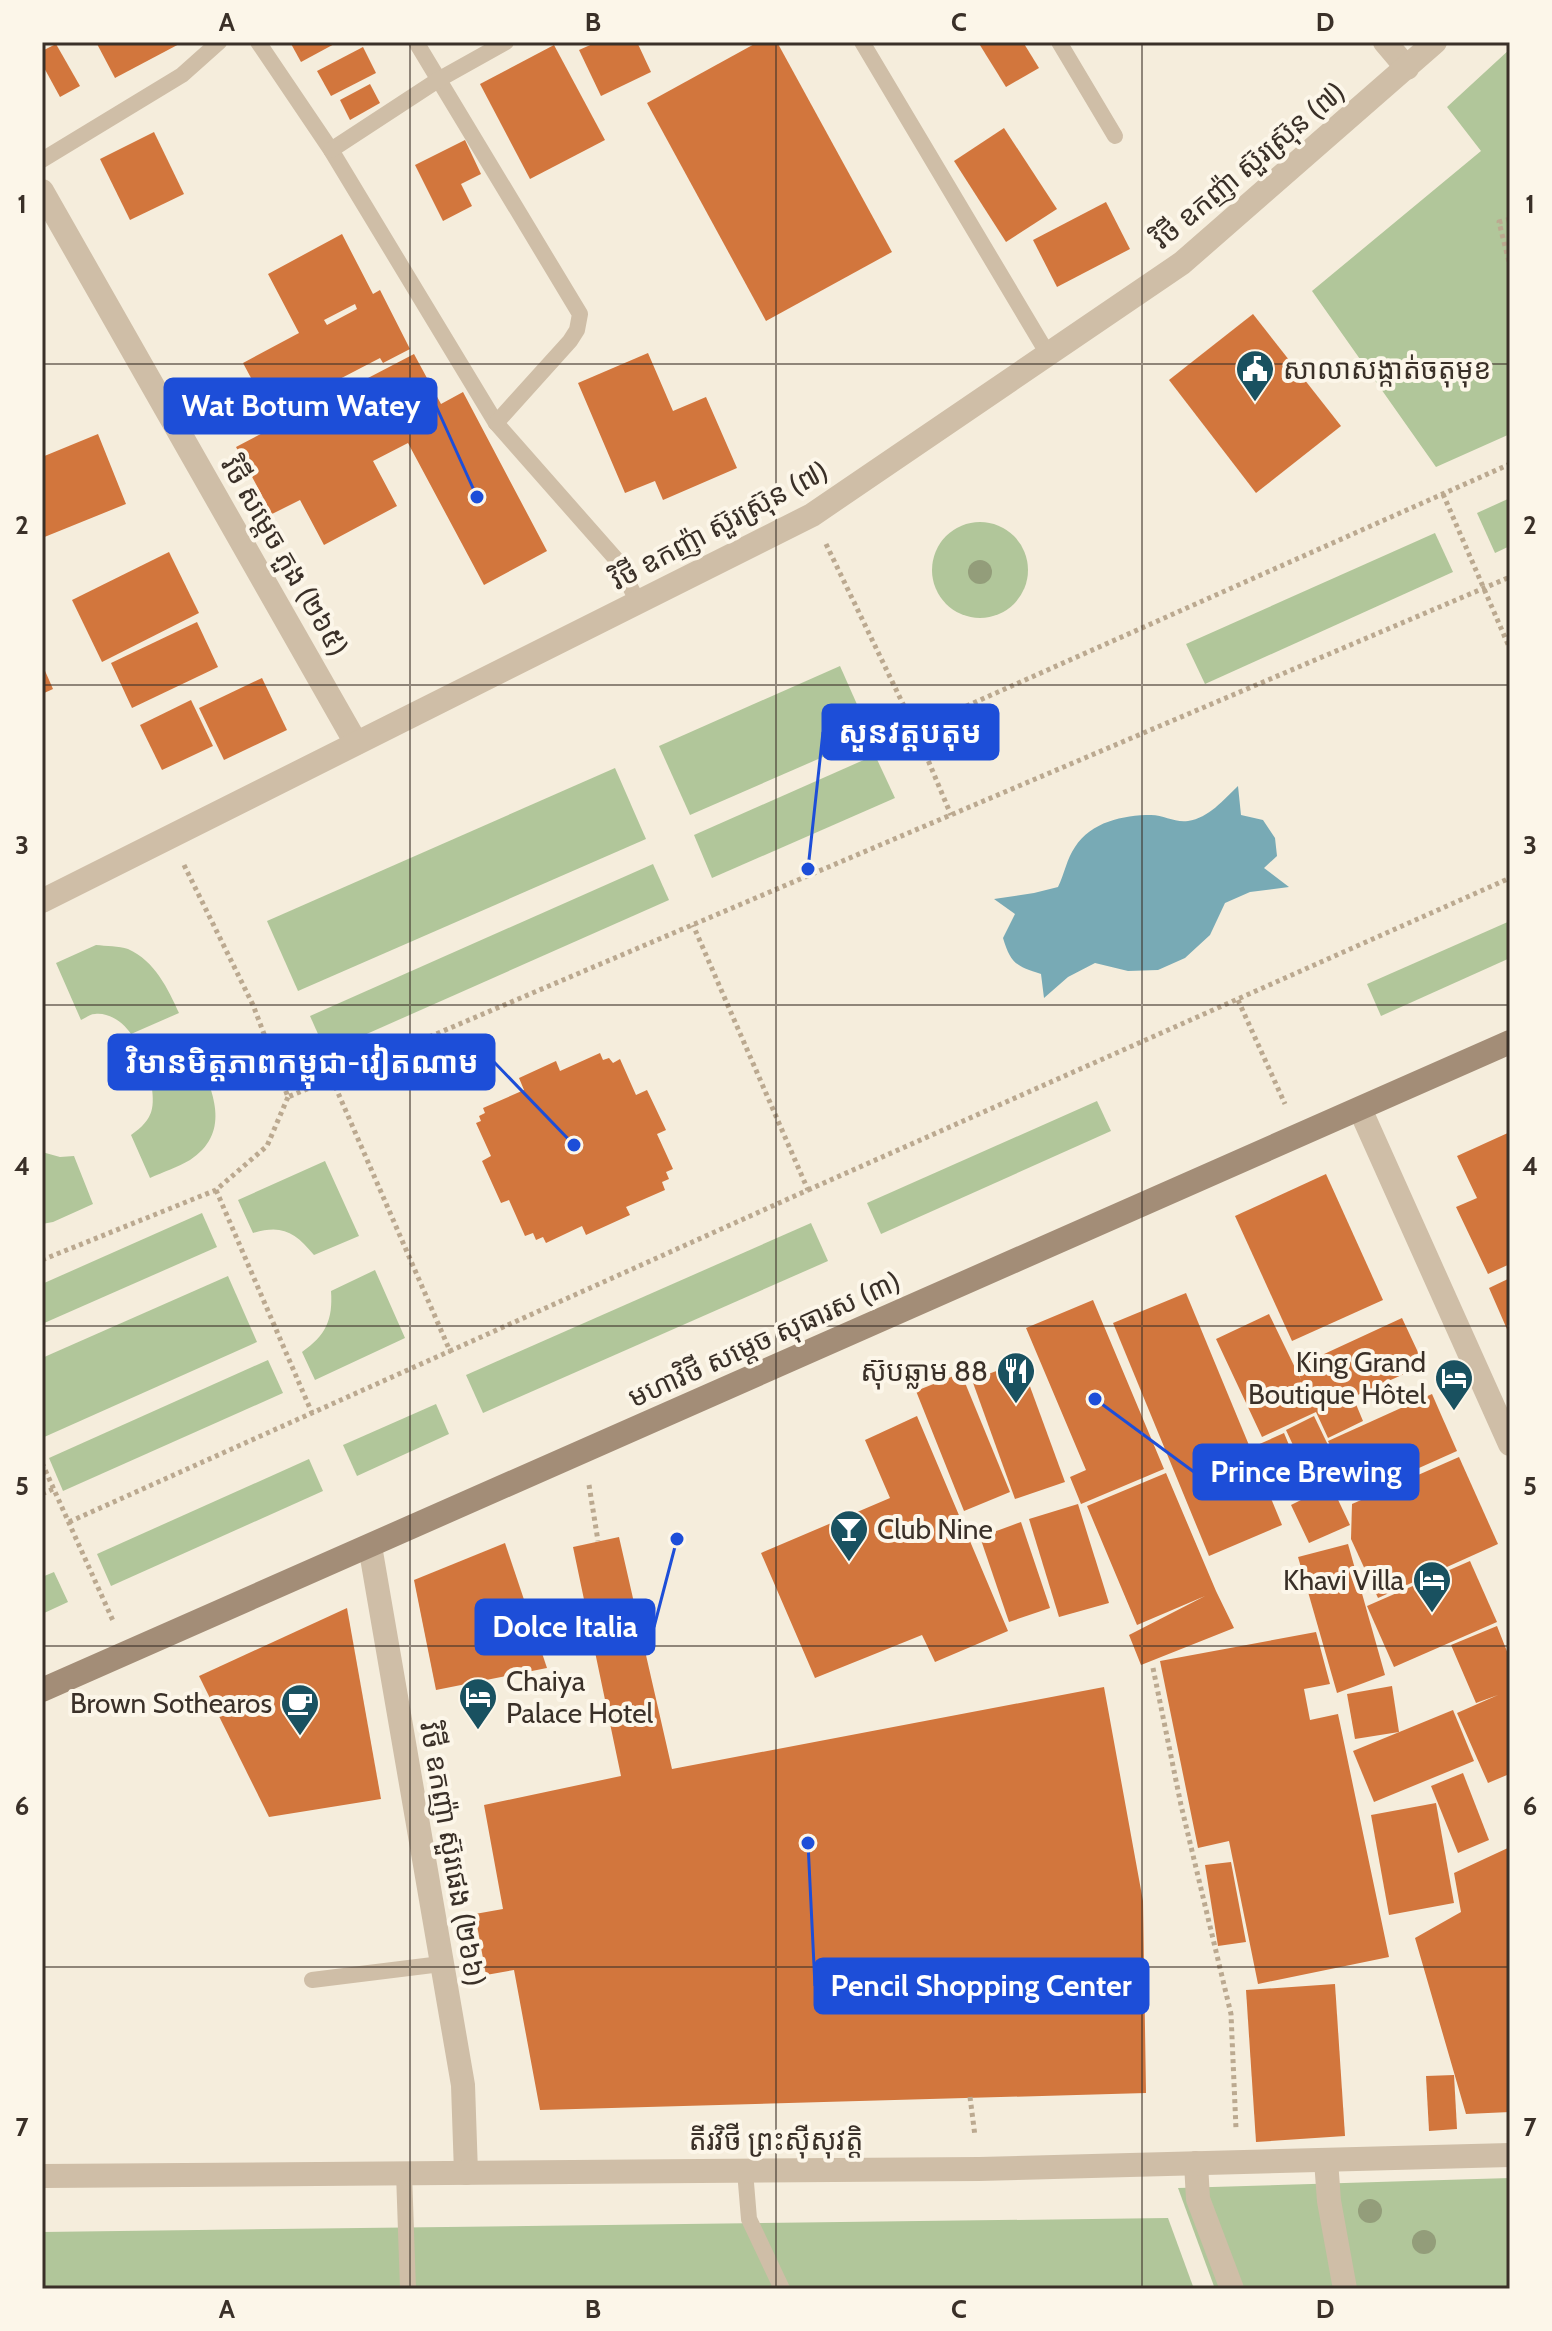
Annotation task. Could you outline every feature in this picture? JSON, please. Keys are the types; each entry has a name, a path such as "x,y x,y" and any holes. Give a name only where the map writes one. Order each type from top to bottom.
{"street":[{"path":"1385,42 1407,68"},
{"name":"វិថី ឧកញ៉ា ស៊ួរស៊្រុន (៧)","path":"42,901 812,515 1182,263 1435,42"},
{"name":"វិថី សម្តេច ភួង (២៦៥)","path":"42,191 356,743"},
{"name":"មហាវិថី សម្តេច សុធារស (៣)","path":"42,1690 1510,1042"},
{"path":"1360,1109 1510,1444"},
{"name":"វិថី ឧកញ៉ា ស៊ួរផេង (២៦៦)","path":"370,1546 463,2085 466,2173"},
{"name":"តីរវិថី ព្រះស៊ីសុវត្តិ","path":"42,2176 979,2169 1510,2155"},
{"path":"1326,2160 1329,2201 1345,2289"},
{"path":"1196,2163 1198,2199 1232,2289"}],"lane":[{"path":"42,160 182,75 219,42"},
{"path":"258,42 331,150 496,423 615,558 638,602"},
{"path":"416,42 580,314 577,330 570,341 496,423"},
{"path":"331,150 438,80 506,42"},
{"path":"862,42 1049,356"},
{"path":"1059,42 1115,136"},
{"path":"312,1980 441,1964"},
{"path":"745,2171 749,2219 782,2289"},
{"path":"404,2173 408,2289"}],"path":[{"path":"1510,219 1499,222 1510,266"},
{"path":"915,729 1510,464"},
{"path":"1443,494 1510,649"},
{"path":"812,515 915,729 951,815"},
{"path":"288,1097 1510,577"},
{"path":"42,1260 216,1190 267,1146 288,1097 253,1005 170,837"},
{"path":"69,1522 1510,878"},
{"path":"693,925 808,1190"},
{"path":"1238,1000 1299,1135"},
{"path":"331,1079 450,1351"},
{"path":"216,1190 312,1413"},
{"path":"577,1454 589,1485 598,1541"},
{"path":"42,1463 128,1652"},
{"path":"42,1494 53,1489"},
{"path":"1153,1668 1181,1805 1231,2014 1237,2162"}],"green space":[{"path":"1510,49 1510,434 1436,467 1312,291 1481,151 1447,107"},
{"path":"1510,498 1510,546 1495,553 1477,513"},
{"path":"980,522 998,526 1014,536 1024,552 1028,570 1024,588 1014,604 998,614 980,618 962,614 946,604 936,588 932,570 936,552 946,536 962,526"},
{"path":"1435,533 1453,572 1205,684 1186,644"},
{"path":"840,666 871,736 690,815 659,746"},
{"path":"875,755 895,798 712,878 694,835"},
{"path":"615,768 646,839 298,991 267,921"},
{"path":"653,864 669,900 326,1052 310,1016"},
{"path":"1510,921 1510,958 1381,1016 1367,984"},
{"path":"96,945 128,949 146,961 165,985 179,1013 131,1034 120,1022 106,1015 93,1014 81,1020 56,963"},
{"path":"199,1060 216,1113 211,1138 203,1150 190,1160 150,1178 131,1135 144,1124 151,1112 151,1081"},
{"path":"1097,1101 1111,1131 881,1234 867,1203"},
{"path":"42,1152 60,1157 74,1156 93,1204 42,1224"},
{"path":"325,1161 359,1236 314,1255 287,1232 272,1229 253,1233 238,1200"},
{"path":"202,1213 217,1247 42,1324 42,1284"},
{"path":"811,1223 828,1261 483,1413 466,1375"},
{"path":"375,1270 405,1338 315,1380 302,1352 326,1326 331,1310 331,1291"},
{"path":"228,1276 257,1342 42,1438 42,1358"},
{"path":"268,1360 283,1393 63,1491 49,1458"},
{"path":"436,1404 449,1434 357,1476 343,1445"},
{"path":"309,1459 323,1491 111,1586 97,1554"},
{"path":"54,1572 68,1602 42,1614 42,1577"},
{"path":"1510,2178 1510,2289 1215,2289 1178,2188"},
{"path":"1168,2218 1194,2289 42,2289 42,2232"}],"water":[{"path":"1238,786 1241,815 1263,820 1275,838 1277,856 1264,868 1289,887 1250,892 1225,903 1210,935 1185,958 1158,970 1128,971 1095,963 1068,977 1044,998 1041,974 1016,963 1006,947 1003,938 1015,914 994,899 1058,887 1075,847 1099,826 1140,815 1183,821 1196,819 1215,808"}],"building":[{"path":"96,42 183,42 115,78"},
{"path":"290,42 338,42 301,62"},
{"path":"597,42 637,42 651,72 601,96 579,50"},
{"path":"758,42 777,42 892,252 766,321 647,103"},
{"path":"978,42 1023,42 1039,68 1006,87"},
{"path":"56,44 80,86 60,97 42,64 42,51"},
{"path":"554,45 605,140 530,179 480,84"},
{"path":"363,47 376,73 331,96 317,71"},
{"path":"370,84 380,103 350,120 340,100"},
{"path":"1004,128 1057,209 1006,242 954,161"},
{"path":"154,132 184,194 130,220 100,159"},
{"path":"465,140 481,174 461,184 472,206 443,221 415,165"},
{"path":"1106,202 1130,249 1057,287 1033,240"},
{"path":"342,234 373,294 380,290 410,349 383,363 380,358 309,395 313,401 274,421 243,363 299,333 268,274","holes":["355,304 357,309 327,325 324,320"]},
{"name":"សាលាសង្កាត់ចតុមុខ","path":"1253,314 1341,426 1256,493 1169,380"},
{"path":"648,353 673,411 706,397 737,468 663,500 655,481 625,493 578,383"},
{"path":"414,354 441,404 463,392 547,551 484,585 408,443 373,461 397,506 324,545 300,500 272,514 236,447"},
{"path":"98,434 126,504 42,538 42,457"},
{"path":"169,552 199,613 102,662 72,600"},
{"path":"197,622 218,667 132,708 111,663"},
{"path":"42,664 53,689 42,694"},
{"path":"262,678 287,730 224,760 199,708"},
{"path":"191,700 213,746 162,770 140,725"},
{"path":"600,1053 603,1060 609,1058 613,1063 620,1059 636,1095 647,1090 666,1130 657,1134 673,1169 666,1172 669,1179 662,1182 665,1190 626,1207 630,1215 586,1235 582,1226 546,1243 543,1237 536,1240 533,1233 525,1236 509,1200 501,1203 482,1161 491,1156 476,1123 481,1121 479,1116 485,1113 483,1108 524,1090 519,1078 556,1061 560,1071"},
{"path":"1510,1132 1510,1264 1488,1274 1456,1207 1477,1198 1457,1156"},
{"path":"1326,1174 1383,1300 1292,1341 1235,1216"},
{"path":"1510,1278 1510,1336 1489,1288"},
{"path":"1186,1293 1282,1525 1209,1556 1113,1323"},
{"path":"1093,1300 1164,1469 1081,1504 1070,1477 1086,1470 1026,1328"},
{"path":"1269,1314 1301,1380 1296,1367 1402,1318 1424,1365 1353,1397 1363,1421 1328,1438 1316,1412 1262,1437 1216,1339"},
{"path":"1021,1362 1065,1482 1015,1499 972,1380"},
{"path":"961,1373 1010,1492 964,1511 916,1391"},
{"path":"1432,1394 1457,1451 1354,1497 1328,1441"},
{"path":"917,1416 1008,1631 935,1662 922,1635 815,1678 761,1553 890,1498 865,1440"},
{"path":"1314,1416 1342,1474 1313,1488 1286,1430"},
{"path":"1284,1433 1294,1457 1265,1470 1255,1446"},
{"path":"1459,1457 1498,1544 1378,1598 1351,1539 1352,1504"},
{"path":"1166,1473 1234,1628 1141,1665 1129,1635 1205,1596 1137,1625 1087,1506"},
{"path":"1331,1485 1350,1525 1309,1543 1291,1505"},
{"path":"1078,1504 1109,1603 1059,1617 1029,1519"},
{"path":"1021,1522 1050,1608 1009,1622 980,1537"},
{"path":"619,1537 672,1769 1104,1687 1143,1901 1146,2093 540,2110 514,1970 486,1975 475,1914 503,1909 484,1805 621,1776 573,1547"},
{"path":"505,1543 547,1668 436,1690 414,1580"},
{"path":"1348,1544 1385,1675 1337,1693 1298,1557"},
{"name":"Khavi Villa","path":"1470,1561 1497,1622 1394,1667 1367,1606"},
{"name":"Brown Sothearos","path":"347,1608 381,1799 269,1817 199,1676"},
{"path":"1497,1626 1510,1659 1510,1782 1507,1775 1488,1783 1457,1713 1498,1695 1476,1703 1451,1645"},
{"path":"1316,1632 1330,1684 1304,1689 1310,1720 1338,1714 1389,1957 1258,1984 1229,1841 1198,1848 1160,1661"},
{"path":"1392,1686 1399,1732 1355,1739 1347,1694"},
{"path":"1453,1710 1474,1761 1374,1802 1353,1751"},
{"path":"1463,1773 1489,1840 1458,1853 1431,1786"},
{"path":"1436,1803 1454,1903 1389,1915 1371,1815"},
{"path":"1510,1847 1510,2112 1466,2114 1415,1938 1461,1912 1454,1873"},
{"path":"1231,1862 1246,1942 1218,1946 1205,1865"},
{"path":"1335,1984 1345,2136 1256,2142 1246,1990"},
{"path":"1454,2075 1457,2129 1429,2131 1426,2076"}],"place":[{"name":"សាលាសង្កាត់ចតុមុខ","path":"1255,403"},
{"name":"Wat Botum Watey","path":"477,497"},
{"name":"សួនវត្តបតុម","path":"808,869"},
{"name":"វិមានមិត្តភាពកម្ពុជា-វៀតណាម","path":"574,1145"},
{"name":"Prince Brewing","path":"1095,1399"},
{"name":"ស៊ុបឆ្លាម 88","path":"1016,1405"},
{"name":"King Grand Boutique Hôtel","path":"1454,1412"},
{"name":"Dolce Italia","path":"677,1539"},
{"name":"Club Nine","path":"849,1563"},
{"name":"Khavi Villa","path":"1432,1614"},
{"name":"Chaiya Palace Hotel","path":"478,1731"},
{"name":"Brown Sothearos","path":"300,1737"},
{"name":"Pencil Shopping Center","path":"808,1843"}]}
